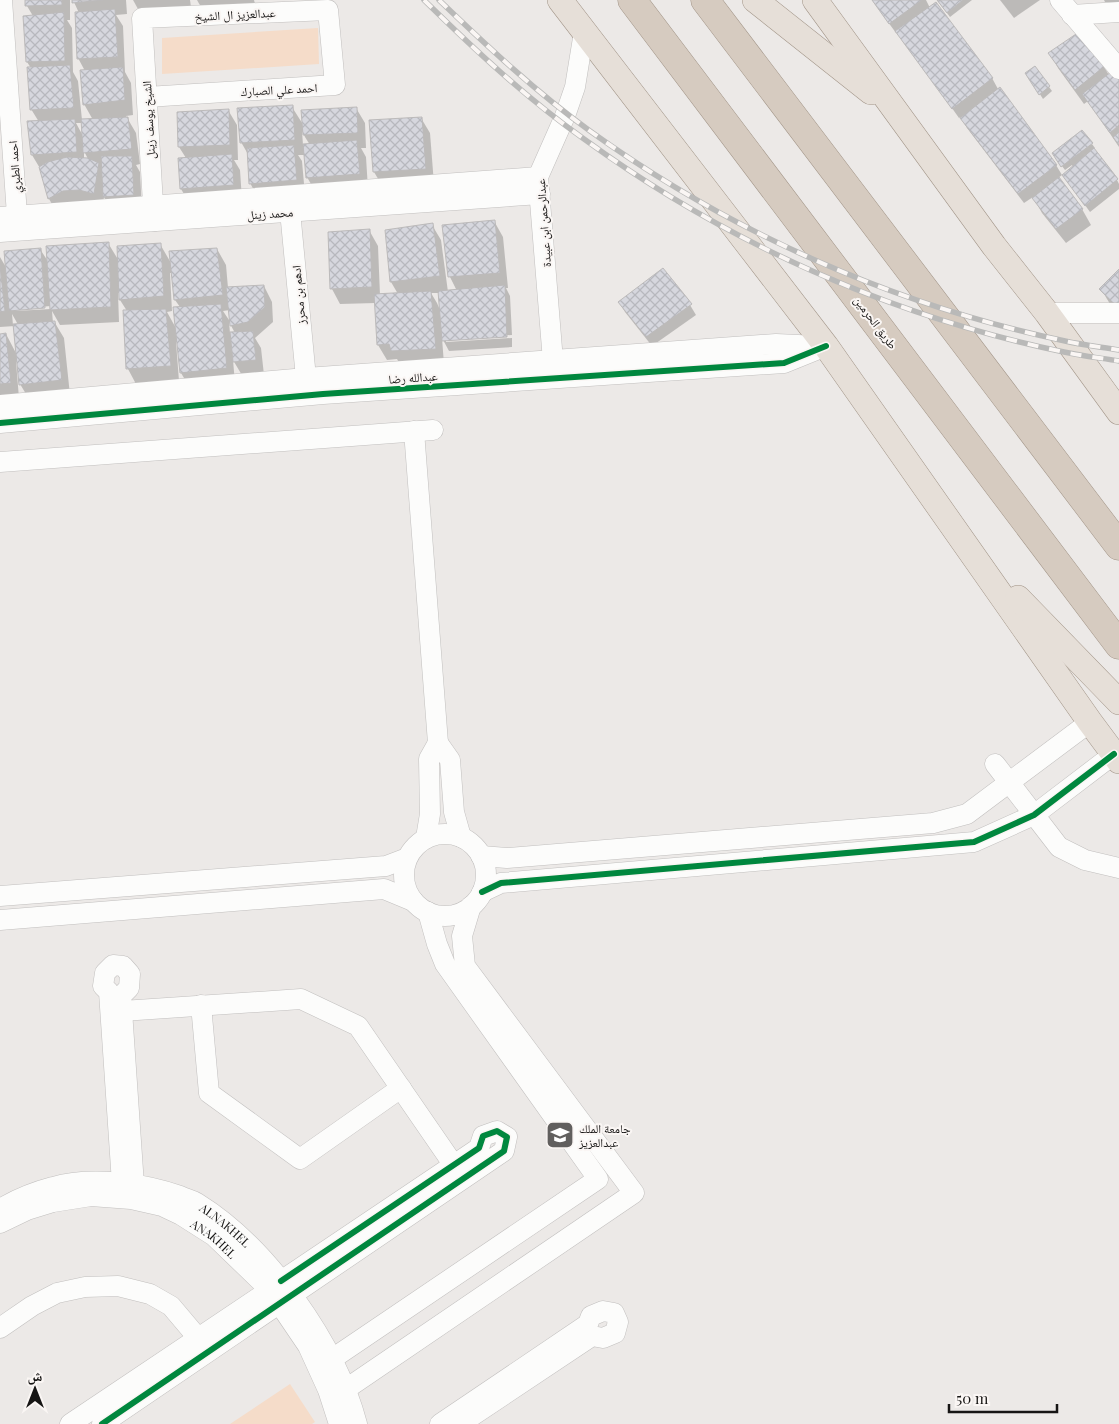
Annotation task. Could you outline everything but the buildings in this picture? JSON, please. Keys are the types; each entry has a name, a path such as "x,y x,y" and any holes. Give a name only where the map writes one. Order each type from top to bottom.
{"highway":[{"name":"طريق الحرمين","path":"632,0 1119,644"},
{"path":"705,0 1119,546"}],"main road":[{"path":"560,0 826,346 1090,722 1117,757"},
{"path":"755,0 866,87 912,133"},
{"path":"815,0 994,246 1119,412"},
{"path":"965,545 1119,702"}],"street":[{"name":"احمد الطبري","path":"2,0 9,216"},
{"path":"1066,7 1119,12"},
{"path":"1066,7 1119,70"},
{"name":"عبدالعزيز ال الشيخ","path":"142,18 328,10"},
{"name":"احمد علي الصبارك","path":"147,96 335,85 328,10"},
{"name":"الشيخ يوسف زينل","path":"142,18 153,213"},
{"name":"عبدالرحمن ابن عبيدة","path":"553,361 539,185 575,87 584,32"},
{"name":"محمد زينل","path":"9,216 290,211 539,185"},
{"name":"محمد زينل","path":"0,232 153,213 539,185"},
{"name":"ادهم بن محرز","path":"290,211 306,378"},
{"path":"1047,314 1119,313"},
{"name":"عبدالله رضا","path":"0,405 306,378 776,344 826,346"},
{"name":"عبدالله رضا","path":"0,423 323,394 784,363 826,346"},
{"path":"0,462 424,430 438,742 450,760 454,812 461,837"},
{"path":"481,856 507,858 933,823 967,814 1090,722"},
{"path":"426,838 430,814 428,759 438,742"},
{"path":"0,920 384,889 437,915 446,916 464,911 477,899 501,883 974,842 1034,815 1117,757"},
{"path":"995,764 1059,847 1085,860 1119,868"},
{"path":"332,1359 598,1179 446,964 421,907 405,885 404,867 407,858 418,844 426,838 444,834 461,837 469,842 481,856 486,874 462,936 465,966 634,1193 346,1389"},
{"path":"0,896 386,866 407,858"},
{"path":"112,965 123,966 130,974 128,988 121,996 128,1184 108,992 103,986 105,973 112,965"},
{"path":"122,1011 301,999 358,1026 453,1164"},
{"path":"201,1006 209,1093 300,1159 401,1088"},
{"path":"70,1424 198,1338 280,1292 504,1151 507,1137 497,1130 483,1136 478,1148 453,1164 280,1292 102,1424"},
{"name":"ALNAKHEL","path":"0,1208 19,1198 54,1186 82,1182 128,1184 160,1189 196,1202 228,1225 264,1261 280,1292 314,1326 346,1389 357,1424"},
{"name":"ANAKHEL","path":"0,1223 27,1210 53,1202 91,1196 130,1199 162,1206 181,1215 214,1236 280,1292 328,1390 339,1424"},
{"path":"0,1328 32,1306 57,1293 85,1287 118,1286 150,1294 171,1306 198,1338"},
{"path":"440,1424 588,1324 591,1316 603,1311 614,1313 618,1322 615,1333 603,1338 592,1336 460,1424"}],"shaded area":[{"path":"318,28 319,64 162,74 162,38"},
{"path":"290,1384 315,1422 312,1424 230,1424"}],"railway":[{"path":"424,0 501,72 584,139 639,177 753,243 812,271 873,296 936,318 999,337 1064,352 1119,361"},
{"path":"439,0 531,85 590,131 644,168 700,202 758,233 817,261 877,286 939,307 1001,326 1065,341 1119,350"}],"cycle path":[{"path":"0,423 323,394 784,363 826,346"},
{"path":"482,892 501,883 974,842 1034,815 1114,754"},
{"path":"102,1424 504,1151 507,1137 497,1131 483,1136 479,1148 281,1281"}],"place":[{"name":"جامعة الملك عبدالعزيز","path":"560,1135"}]}
